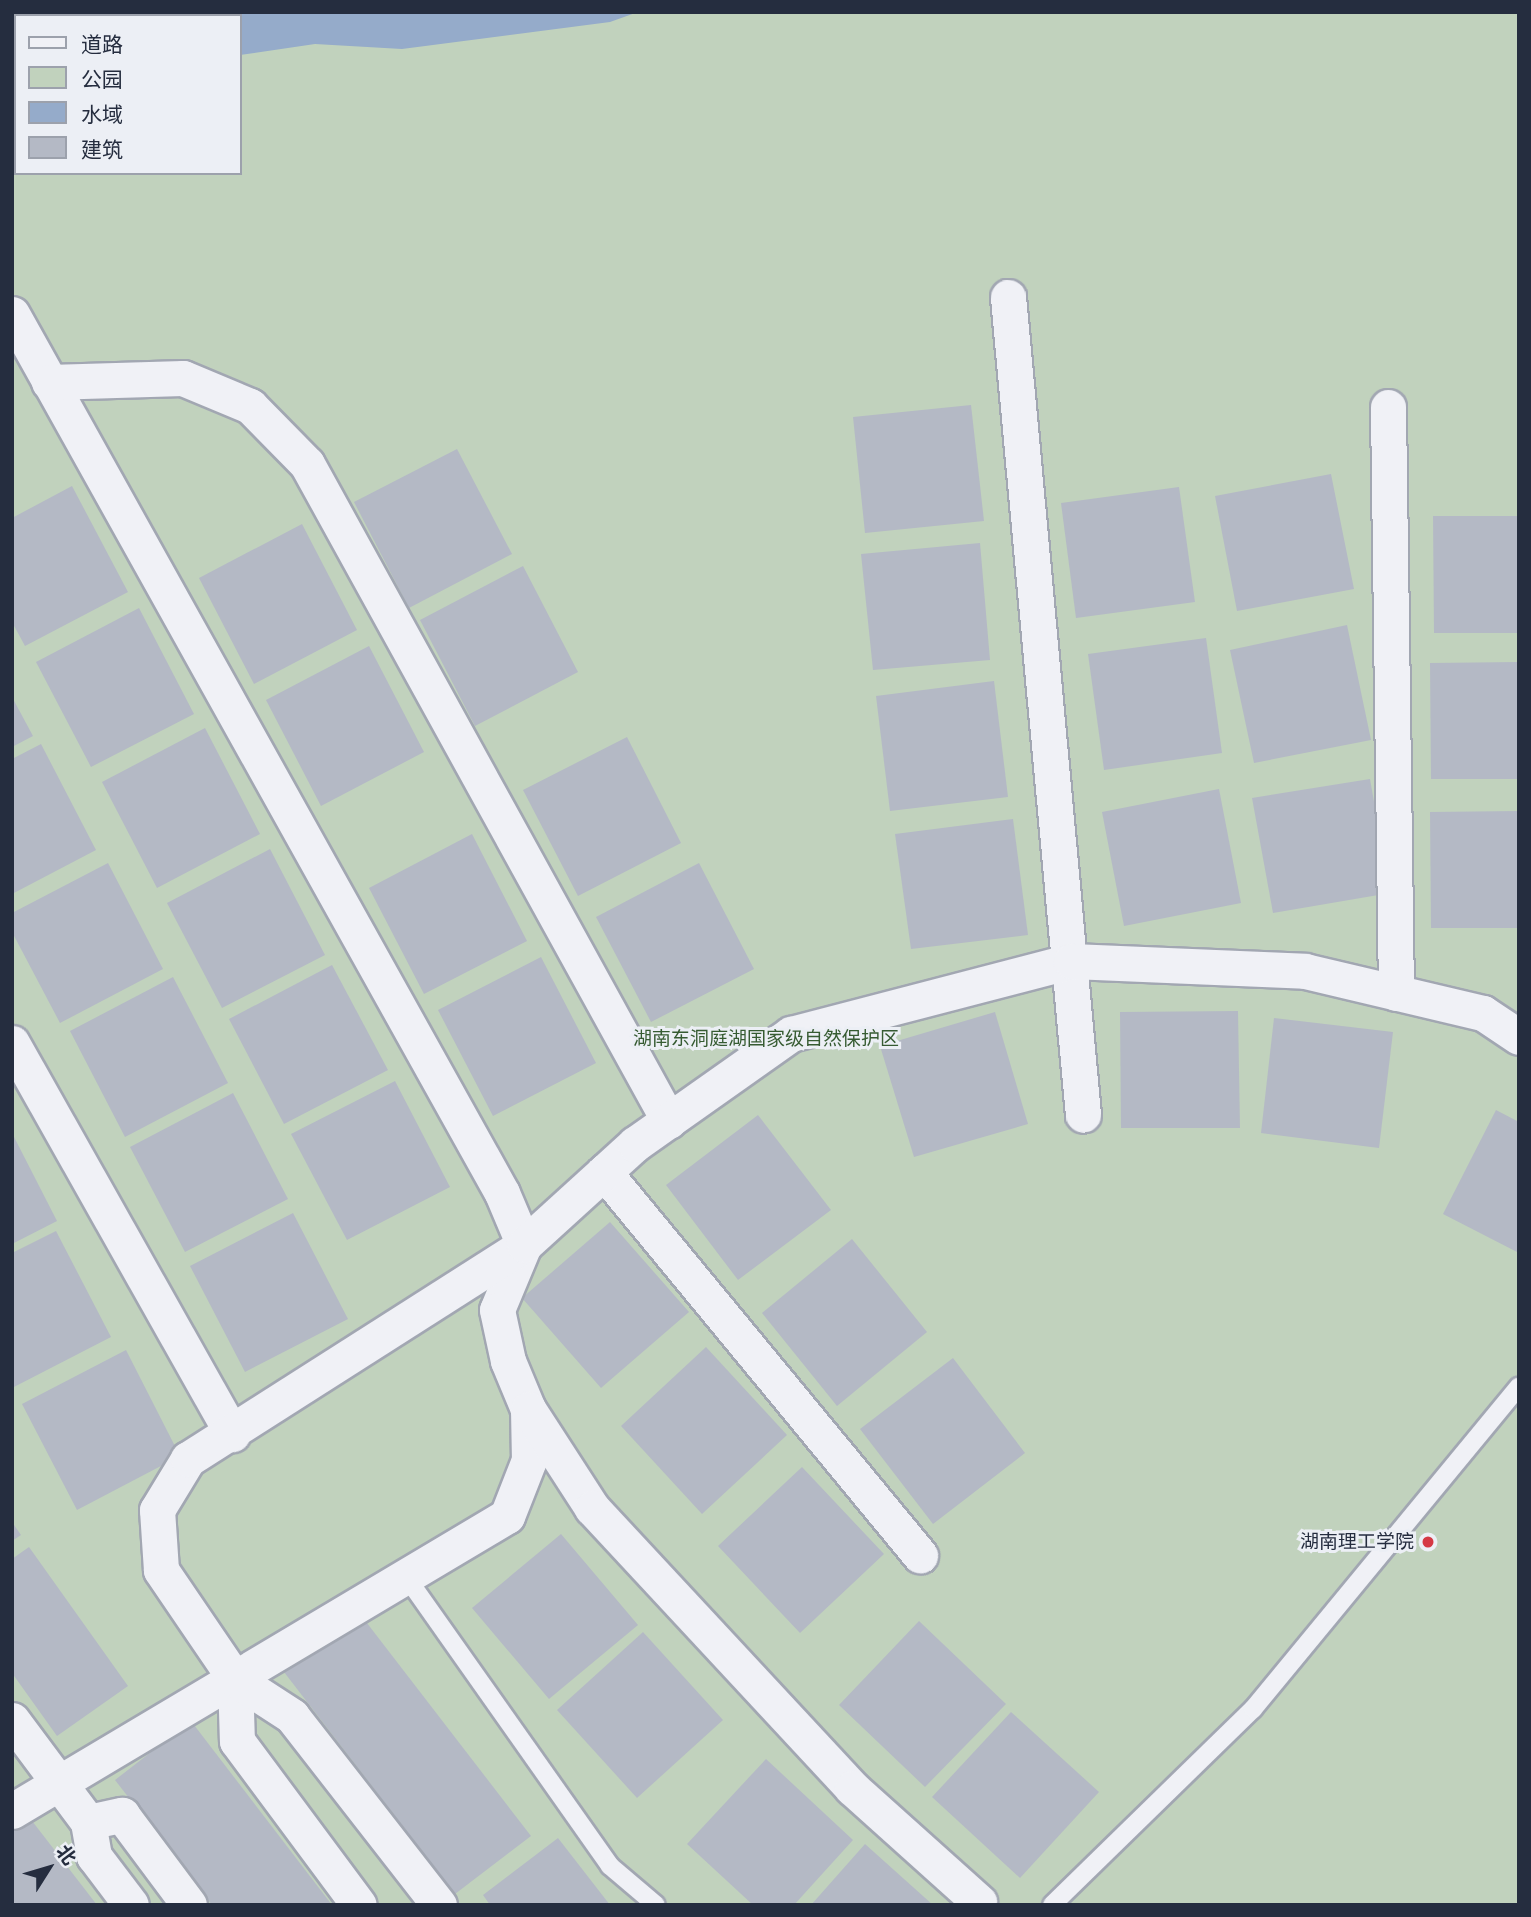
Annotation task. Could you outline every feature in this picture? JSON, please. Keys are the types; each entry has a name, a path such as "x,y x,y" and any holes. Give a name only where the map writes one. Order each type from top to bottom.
{"street":[{"path":"1008,297 1071,961 1083,1115"},
{"path":"12,314 424,1046 524,1245 497,1310 508,1360 528,1409 592,1508 852,1788 979,1902"},
{"path":"49,382 183,378 250,406 307,464 669,1121"},
{"path":"1388,407 1396,993"},
{"path":"439,1905 292,1716 235,1679 161,1570 158,1510 188,1459 232,1434 524,1245 604,1172 669,1121 791,1034 1071,961 1305,971 1483,1013 1519,1037"},
{"path":"12,1043 232,1434"},
{"path":"604,1172 920,1555"},
{"path":"12,1811 507,1516 529,1460 528,1409"},
{"path":"235,1679 237,1741 359,1905"},
{"path":"12,1720 88,1822 94,1856 131,1905"},
{"path":"88,1822 122,1815 189,1905"}],"lane":[{"path":"1052,1905 1253,1709 1519,1386"},
{"path":"407,1578 611,1866 656,1905"}],"green space":[{"name":"湖南东洞庭湖国家级自然保护区","path":"12,12 1519,12 1519,1905 12,1905"}],"water":[{"path":"12,12 638,12 610,22 402,49 315,44 242,55 242,14 14,14 14,42"}],"building":[{"path":"971,405 984,521 865,533 853,417"},
{"path":"457,449 512,554 409,608 354,502"},
{"path":"1331,474 1354,589 1237,611 1215,496"},
{"path":"72,486 128,592 25,646 12,622 12,518"},
{"path":"1179,487 1195,602 1076,618 1061,503"},
{"path":"1433,516 1519,516 1519,633 1434,633"},
{"path":"302,524 357,630 254,684 199,578"},
{"path":"980,543 990,660 873,670 861,554"},
{"path":"523,566 578,672 475,726 420,620"},
{"path":"139,608 194,714 91,767 36,662"},
{"path":"1347,625 1371,740 1254,763 1230,650"},
{"path":"1206,638 1222,753 1104,770 1088,654"},
{"path":"369,646 424,752 321,806 266,700"},
{"path":"1519,662 1519,779 1431,779 1430,663"},
{"path":"994,681 1008,797 890,811 876,696"},
{"path":"12,697 33,736 12,747"},
{"path":"205,728 260,834 157,888 102,782"},
{"path":"627,737 681,843 578,896 523,790"},
{"path":"41,744 96,850 12,894 12,759"},
{"path":"1370,779 1390,893 1273,913 1252,798"},
{"path":"1219,789 1241,903 1124,926 1102,812"},
{"path":"1519,811 1519,928 1431,928 1430,812"},
{"path":"1013,819 1028,935 911,949 895,834"},
{"path":"472,834 527,941 424,994 369,888"},
{"path":"270,849 325,955 222,1008 167,903"},
{"path":"108,863 163,969 60,1023 12,932 12,913"},
{"path":"699,863 754,969 651,1022 596,917"},
{"path":"541,957 596,1063 493,1116 438,1010"},
{"path":"332,965 388,1070 284,1124 229,1019"},
{"path":"173,977 228,1083 125,1137 70,1031"},
{"path":"1238,1011 1240,1128 1121,1128 1120,1012"},
{"path":"995,1012 1028,1124 914,1157 880,1046"},
{"path":"1274,1018 1393,1032 1379,1148 1261,1133"},
{"path":"395,1081 450,1187 347,1240 291,1134"},
{"path":"233,1093 288,1199 185,1252 130,1147"},
{"path":"1496,1110 1519,1122 1519,1253 1443,1214"},
{"path":"758,1115 831,1210 738,1280 666,1185"},
{"path":"12,1133 57,1221 12,1244"},
{"path":"293,1213 348,1319 245,1372 190,1266"},
{"path":"610,1222 689,1312 601,1388 522,1298"},
{"path":"56,1231 111,1337 12,1388 12,1253"},
{"path":"852,1239 927,1332 837,1406 762,1313"},
{"path":"706,1347 787,1435 702,1514 621,1426"},
{"path":"126,1350 180,1456 77,1510 22,1404"},
{"path":"953,1358 1025,1453 933,1524 860,1429"},
{"path":"802,1467 884,1554 800,1633 718,1546"},
{"path":"12,1522 21,1535 12,1541"},
{"path":"561,1534 638,1625 549,1699 472,1608"},
{"path":"29,1547 128,1686 57,1736 12,1673 12,1559"},
{"path":"360,1614 531,1836 455,1894 284,1672"},
{"path":"919,1621 1006,1704 925,1787 839,1705"},
{"path":"643,1632 723,1720 637,1798 557,1710"},
{"path":"1011,1712 1099,1792 1020,1878 932,1797"},
{"path":"191,1721 332,1905 212,1905 115,1780"},
{"path":"766,1759 853,1840 794,1905 753,1905 687,1844"},
{"path":"29,1817 97,1905 12,1905 12,1830"},
{"path":"558,1838 610,1905 490,1905 483,1895"},
{"path":"865,1844 933,1905 811,1905"}],"place":[{"name":"湖南理工学院","path":"1428,1542"}]}
